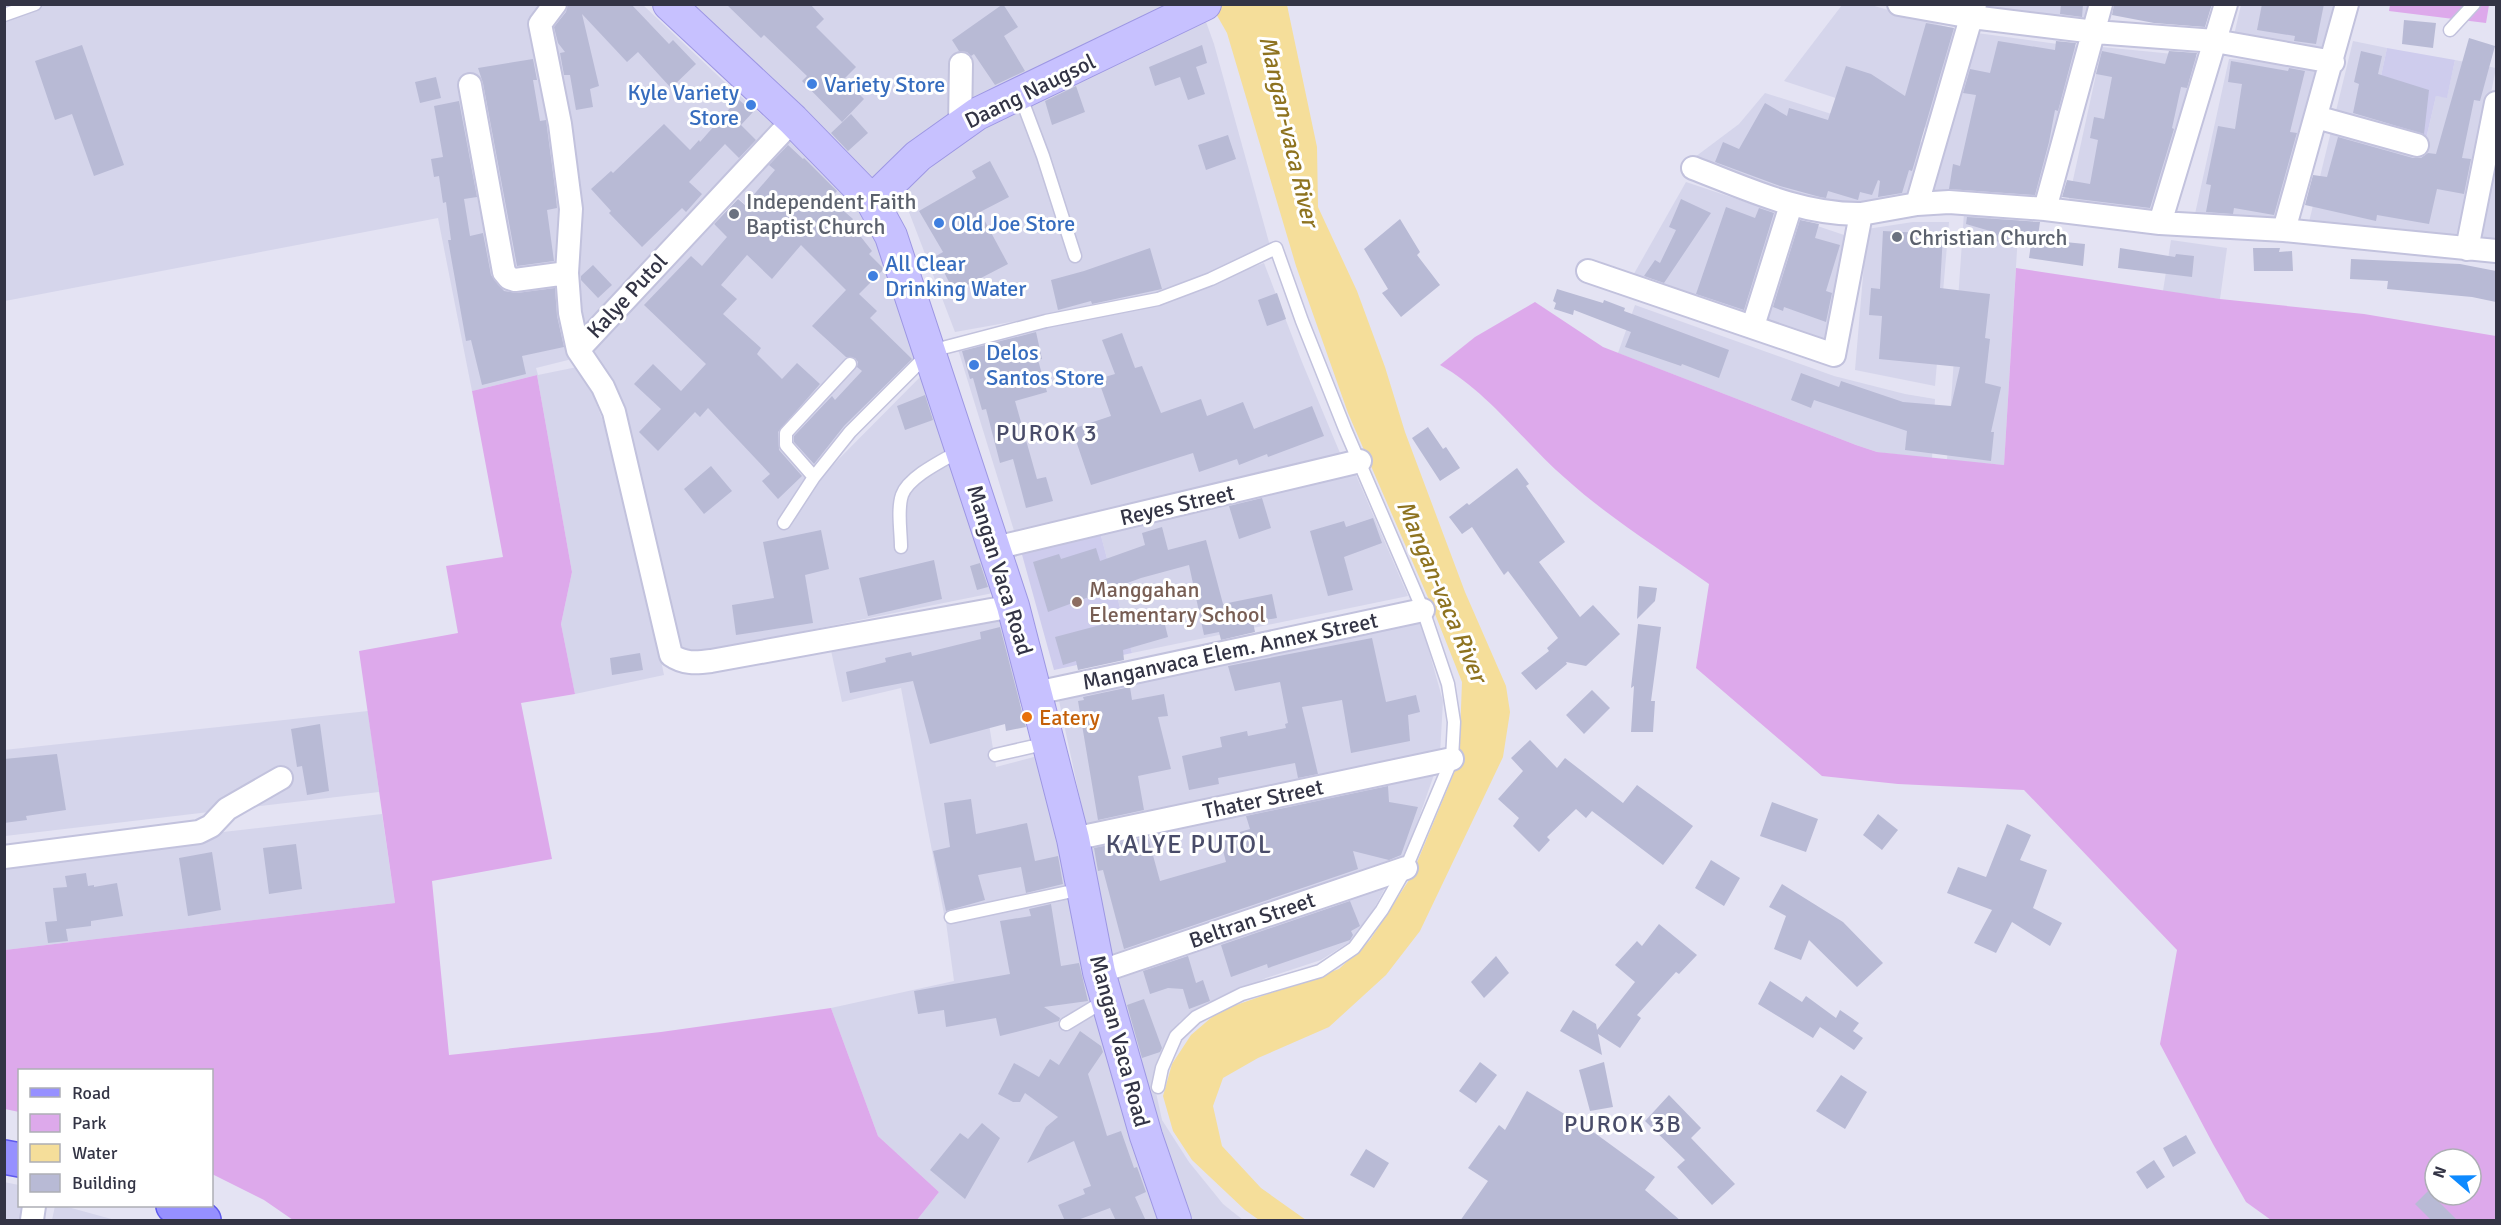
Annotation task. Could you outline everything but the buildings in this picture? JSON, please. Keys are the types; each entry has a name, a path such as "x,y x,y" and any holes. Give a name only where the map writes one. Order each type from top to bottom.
{"main road":[{"name":"Mangan Vaca Road","path":"669,4 793,120 872,201 891,236 931,351 1013,606 1073,839 1103,986 1146,1136 1175,1221"},
{"name":"Daang Naugsol","path":"872,201 918,156 977,114 1201,7"}],"street":[{"name":"Kalye Putol","path":"555,4 540,24 560,124 571,209 567,273 570,313 578,350"},
{"path":"1899,4 1973,11 2095,32 2216,40 2333,62"},
{"path":"2045,209 2101,4"},
{"path":"2160,224 2226,4"},
{"path":"2284,230 2333,62 2347,4"},
{"path":"1917,204 1973,11"},
{"path":"960,125 961,64"},
{"path":"470,85 504,272 509,278 515,280 567,273"},
{"path":"2467,249 2496,103"},
{"path":"2316,117 2417,145"},
{"name":"Kalye Putol","path":"578,350 793,120"},
{"path":"1693,168 1791,205 1836,214 1861,214 1917,204 1949,202 2045,209 2160,224 2284,230 2496,251"},
{"path":"1753,326 1791,205"},
{"path":"1588,271 1834,355 1861,214"},
{"path":"578,350 603,387 615,412 671,655 676,659 695,663 711,661 1013,606"},
{"name":"Reyes Street","path":"995,548 1360,461"},
{"name":"Manganvaca Elem. Annex Street","path":"1036,693 1423,610"},
{"name":"Thater Street","path":"1073,839 1452,759"},
{"path":"4,857 199,832 211,826 227,809 281,778"},
{"name":"Beltran Street","path":"1103,986 1406,868"}],"lane":[{"path":"4,15 35,4"},
{"path":"2450,30 2474,4"},
{"path":"1020,95 1043,156 1075,256"},
{"path":"784,523 814,477 850,432 931,351 1046,321 1158,299 1211,279 1276,248 1302,321 1423,610 1448,684 1454,722 1452,759 1406,868 1382,910 1354,948 1320,971 1242,994 1196,1017 1176,1036 1162,1068 1158,1087"},
{"path":"814,477 786,445 786,433 850,364"},
{"path":"901,547 900,508 901,497 906,487 930,468 963,449"},
{"path":"994,755 1049,743"},
{"path":"951,917 1082,889"},
{"path":"1066,1024 1103,986"}],"shaded area":[{"path":"5,5 643,5 775,126 578,333 580,357 536,368 538,375 582,366 622,471 664,675 575,694 561,624 572,572 537,375 472,391 438,218 5,301"},
{"path":"691,5 1173,5 1078,47 957,115 873,188"},
{"path":"1842,5 1871,5 1961,31 1930,129 1784,81"},
{"path":"1986,5 2096,5 2089,38 1981,24"},
{"path":"2241,5 2342,5 2330,55 2231,48"},
{"path":"1205,19 1270,246 1167,294 955,332 904,199 911,184 997,114"},
{"path":"1977,33 2087,48 2048,211 1932,193"},
{"path":"2353,41 2387,48 2381,76 2400,80 2426,139 2436,96 2447,97 2455,60 2496,68 2461,241 2308,226"},
{"path":"2102,47 2214,58 2174,224 2066,212"},
{"path":"2387,48 2455,60 2447,98 2436,96 2426,139 2389,131 2400,81 2381,76"},
{"path":"2229,59 2328,66 2288,231 2193,223"},
{"path":"1765,93 1926,144 1907,207 1864,211 1683,166 1739,124"},
{"path":"790,133 825,166 885,241 922,357 879,401 812,486 933,364 1003,591 681,656 586,356 708,219 772,278 797,249 732,193"},
{"path":"2496,142 2496,239 2479,238"},
{"path":"1686,182 1853,238 1839,364 1627,286"},
{"path":"1964,213 2019,217 2004,465 1947,460"},
{"path":"1913,222 1949,222 1935,386 1855,370 1867,229"},
{"path":"2171,240 2227,248 2220,299 2163,291"},
{"path":"1264,263 1340,453 1015,534 957,346 1036,327 1078,321 1156,303"},
{"path":"1635,305 1834,376 1935,399 1932,459 1877,452 1856,445 1618,353"},
{"path":"1353,468 1408,596 1132,653 1100,532"},
{"name":"Manggahan Elementary School","path":"1100,532 1132,653 1054,670 1021,551"},
{"path":"1009,603 1035,700 987,712 996,767 1045,754 1073,885 944,914 901,688 842,702 829,641"},
{"path":"1420,619 1443,701 1440,754 1086,827 1058,696"},
{"path":"368,711 379,792 5,836 4,750"},
{"path":"1436,769 1403,863 1112,962 1087,843"},
{"path":"382,814 395,903 5,950 4,857"},
{"path":"1389,881 1359,936 1321,960 1266,978 1180,1021 1161,1060 1155,1088 1162,1120 1189,1162 1223,1204 1243,1220 1187,1220 1109,982"},
{"path":"1076,897 1109,1056 1149,1196 1160,1220 917,1220 939,1192 878,1136 831,1008 954,981 946,922"},
{"path":"4,1182 18,1185 18,1207 38,1207 35,1220 5,1220"},
{"path":"55,1207 68,1207 115,1220 52,1220"}],"green space":[{"path":"2390,5 2489,5 2486,23 2389,11"},
{"path":"2016,268 2220,299 2364,314 2496,336 2496,1220 2271,1220 2246,1202 2160,1044 2177,950 2024,790 1898,784 1822,776 1696,668 1709,584 1582,493 1474,389 1440,365 1475,337 1535,302 1603,347 1877,452 2004,465"},
{"path":"537,375 572,572 561,624 575,694 521,703 552,859 432,881 449,1055 661,1032 831,1008 878,1136 939,1192 917,1220 293,1220 264,1200 213,1174 213,1069 18,1069 18,1112 5,1109 5,950 395,903 359,651 458,633 446,566 503,557 472,391"}],"water":[{"name":"Mangan-vaca River","path":"1211,5 1287,5 1317,147 1318,207 1357,291 1385,367 1405,432 1465,592 1506,686 1510,712 1503,757 1420,931 1386,975 1329,1027 1258,1058 1223,1078 1213,1106 1222,1146 1261,1188 1306,1220 1259,1220 1245,1210 1192,1160 1173,1131 1163,1096 1172,1064 1191,1035 1219,1011 1339,969 1370,940 1411,877 1459,761 1462,682 1348,413 1296,266 1227,33"}],"place":[{"name":"Variety Store","path":"812,84"},
{"name":"Kyle Variety Store","path":"751,105"},
{"name":"Independent Faith Baptist Church","path":"734,214"},
{"name":"Old Joe Store","path":"939,223"},
{"name":"Christian Church","path":"1897,237"},
{"name":"All Clear Drinking Water","path":"873,276"},
{"name":"Delos Santos Store","path":"974,365"},
{"name":"Manggahan Elementary School","path":"1077,602"},
{"name":"Eatery","path":"1027,717"}],"district":[{"name":"PUROK 3","path":"1047,433"},
{"name":"KALYE PUTOL","path":"1189,845"},
{"name":"PUROK 3B","path":"1623,1124"}]}
